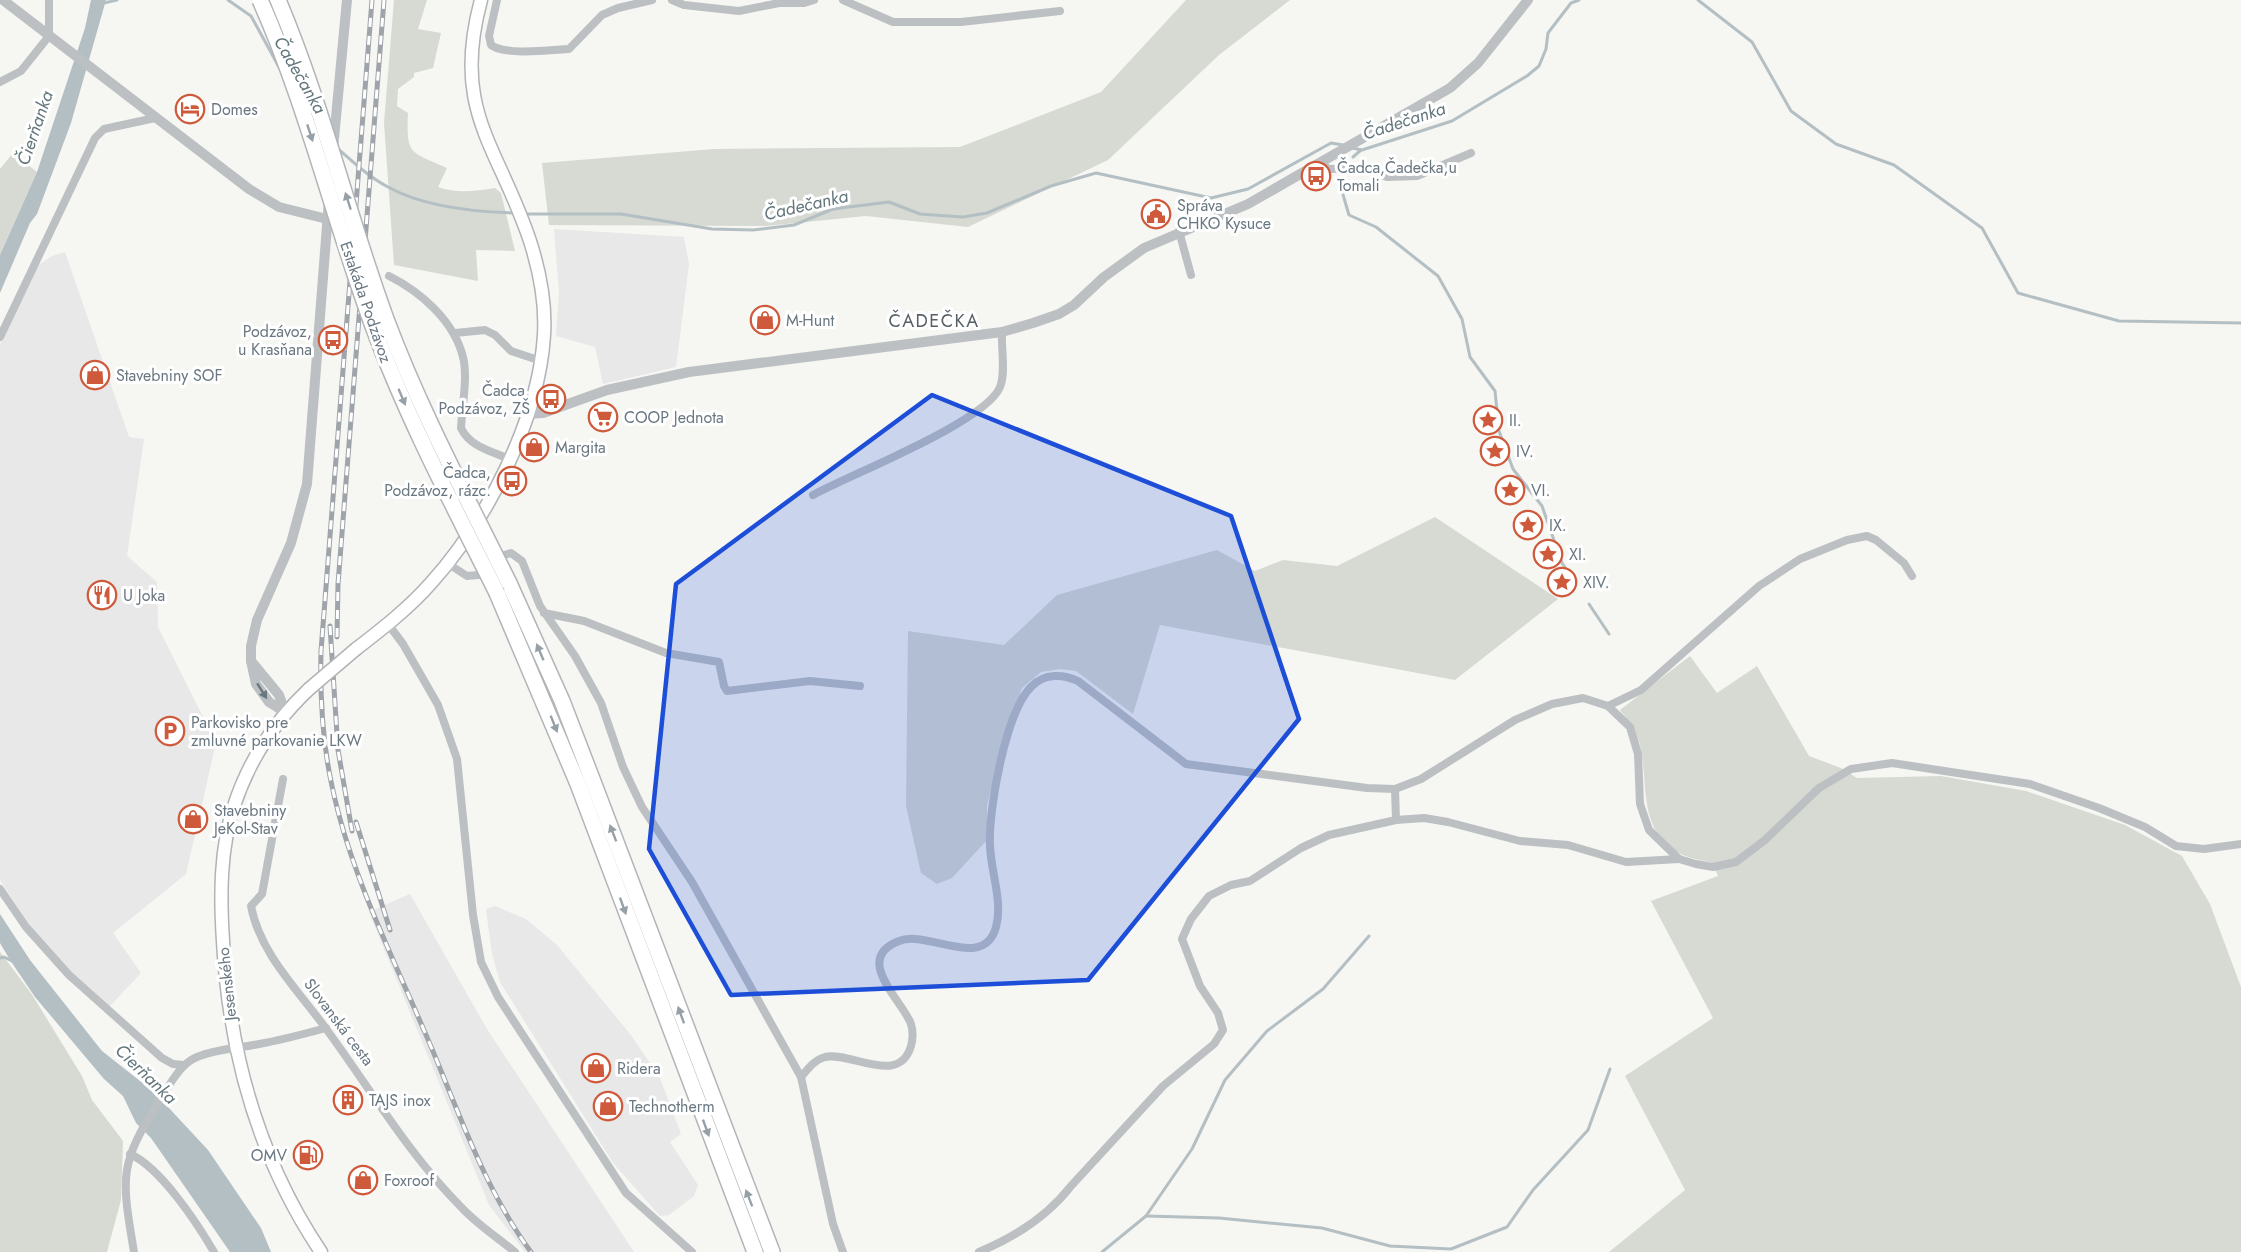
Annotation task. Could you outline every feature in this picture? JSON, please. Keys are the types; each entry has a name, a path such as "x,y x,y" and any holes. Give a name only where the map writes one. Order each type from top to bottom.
{"highway":[{"name":"Estakáda Podzávoz","path":"260,0 285,61 388,364 414,425 497,593 578,784 755,1252"},
{"name":"Estakáda Podzávoz","path":"278,0 313,92 394,339 429,420 509,583 575,735 772,1252"}],"main road":[{"name":"Jesenského","path":"321,1252 275,1170 251,1109 235,1048 227,996 222,921 221,892 226,840 233,808 249,770 271,730 285,712 309,689 423,592 447,564 482,516 509,459 526,414 541,361 544,333 542,295 535,258 524,225 482,129 472,94 471,54 481,0"}],"street":[{"path":"3,0 221,170 265,199 298,213 327,219"},
{"path":"0,82 21,71 49,36 51,23 49,0"},
{"path":"285,712 269,702 256,684 251,661 252,634 291,543 307,484 327,219 347,0"},
{"path":"497,0 489,36 491,45 497,49 511,51 570,49 602,15 618,8 652,0"},
{"path":"672,0 684,5 701,3 739,11 779,3 804,3 814,0"},
{"path":"843,0 893,22 961,22 1060,11"},
{"path":"526,414 543,413 608,390 689,372 1002,332 1059,314 1130,257 1179,231 1212,221 1248,204 1363,140 1464,77 1528,0"},
{"path":"0,337 95,138 104,129 154,118"},
{"path":"1320,163 1329,169 1363,168 1388,177 1418,176 1471,153"},
{"path":"1179,231 1191,275"},
{"path":"389,276 430,303 454,333 464,359 461,428 472,443 509,459"},
{"path":"454,333 485,330 495,334 511,351 541,361"},
{"path":"813,495 844,478 916,447 991,402 1001,386 1002,332"},
{"path":"1608,706 1641,690 1760,586 1800,559 1847,540 1867,536 1876,540 1904,563 1912,576"},
{"path":"447,564 460,572 473,576 500,554 516,556 526,568 544,613 575,656 601,703 623,767 642,807 697,891 801,1077 833,1224 843,1252"},
{"path":"544,613 570,616 666,653 719,662 723,686 727,691 810,681 860,686"},
{"path":"388,624 403,644 438,705 457,759 473,915 481,962 498,997 626,1193 692,1252"},
{"path":"801,1077 813,1063 824,1058 838,1057 883,1066 900,1060 909,1052 912,1039 910,1024 881,976 882,956 892,944 913,939 967,949 984,944 995,931 998,912 990,846 992,810 1003,755 1020,704 1027,691 1038,681 1058,675 1078,681 1186,764 1356,787 1395,789 1421,779 1515,720 1552,704 1583,698 1608,706 1630,727 1638,754 1640,804 1649,830 1679,859"},
{"path":"979,1252 1008,1239 1042,1217 1058,1203 1163,1086 1214,1044 1223,1030 1218,1013 1200,986 1182,939 1191,919 1209,896 1231,885 1250,881 1301,848 1329,835 1396,820 1424,819 1448,822 1520,841 1568,844 1626,862 1679,859 1713,867 1736,862 1765,840 1819,788 1851,769 1892,762 2030,784 2099,808 2145,828 2176,846 2204,849 2241,844"},
{"name":"Slovanská cesta","path":"283,779 262,894 251,906 255,927 285,976 326,1028 424,1166 463,1210 515,1252"},
{"path":"1395,789 1396,820"},
{"path":"0,889 26,927 69,975 162,1058 173,1064 184,1065"},
{"path":"134,1252 126,1203 125,1171 140,1132 184,1065 197,1057 326,1028"},
{"path":"130,1154 137,1157 167,1187 199,1225 214,1252"}],"highlighted area":[{"path":"932,395 1231,516 1299,719 1088,980 731,995 649,849 676,584"}],"shaded area":[{"path":"91,0 106,0 71,123 37,214 30,223 0,293 0,255 37,172 85,28"},
{"path":"394,0 427,0 418,29 441,33 433,68 414,73 414,77 398,89 397,106 408,113 410,145 418,154 447,168 438,187 459,191 495,188 501,193 515,251 476,250 478,281 394,265 384,123"},
{"path":"1186,0 1290,0 1219,55 1108,160 968,227 866,216 766,226 549,225 542,163 714,149 960,147 1101,92"},
{"path":"13,153 37,172 0,255 0,169"},
{"path":"554,229 684,237 689,264 676,367 603,384 595,347 556,336 559,293"},
{"path":"65,252 129,437 144,439 127,556 157,582 158,627 216,743 186,874 113,933 141,973 108,1008 74,978 33,931 0,880 0,345 37,266 52,256"},
{"path":"1435,517 1558,599 1455,680 1160,625 1133,714 1076,671 1060,669 1041,672 1022,688 1000,754 987,806 987,840 952,878 937,884 921,873 906,806 908,631 1004,645 1057,595 1217,550 1255,571 1283,560 1337,566"},
{"path":"1690,656 1717,693 1757,666 1809,756 1841,768 1857,778 1941,776 2026,791 2125,825 2182,856 2210,904 2241,987 2241,1252 1609,1252 1685,1190 1625,1076 1713,1018 1651,901 1718,876 1713,863 1681,854 1668,846 1659,836 1648,811 1639,742 1631,725 1620,710"},
{"path":"410,894 487,1029 634,1252 525,1252 489,1205 369,912"},
{"path":"495,906 526,919 557,945 630,1034 660,1078 681,1134 670,1142 698,1185 694,1196 669,1215 660,1216 613,1163 500,982 492,954 486,909"},
{"path":"0,914 30,960 102,1051 154,1092 208,1150 261,1228 271,1252 230,1252 151,1138 136,1123 123,1096 104,1079 35,997 0,943"},
{"path":"0,952 31,993 82,1076 92,1100 123,1141 121,1200 107,1252 0,1252"}],"waterway":[{"name":"Čadečanka","path":"104,3 117,0"},
{"name":"Čadečanka","path":"228,0 251,16 280,69"},
{"name":"Čadečanka","path":"1352,148 1362,150 1452,121 1527,76 1539,66 1546,49 1548,33 1571,3 1579,0"},
{"path":"1698,0 1752,42 1791,111 1836,144 1894,165 1982,228 2018,293 2119,321 2241,323"},
{"name":"Čadečanka","path":"523,214 621,214 712,229 753,230 794,225 833,209 889,202 920,214 963,217 987,213 1051,186 1096,173 1211,198 1248,189 1331,143 1343,145"},
{"name":"Čadečanka","path":"336,147 374,179 402,194 450,207 516,213"},
{"path":"1353,157 1361,150"},
{"path":"1339,181 1349,215 1376,227 1438,276 1462,319 1470,357 1495,391 1499,431 1513,469 1542,506 1562,563 1571,576"},
{"path":"1589,604 1609,634"},
{"path":"1102,1252 1146,1216 1192,1149 1225,1080 1267,1031 1323,989 1369,936"},
{"path":"0,958 4,957 12,961"},
{"path":"1146,1216 1219,1218 1322,1228 1390,1246 1451,1249 1507,1227 1533,1190 1588,1130 1610,1069"}],"railway":[{"path":"372,0 321,651 321,702 326,752 340,820 362,887 476,1154 515,1229 531,1252"},
{"path":"337,637 338,584 384,0"},
{"path":"330,626 338,750 352,831"},
{"path":"356,822 390,930"}],"place":[{"name":"Domes","path":"190,109"},
{"name":"Čadca,Čadečka,u Tomali","path":"1316,176"},
{"name":"Správa CHKO Kysuce","path":"1156,214"},
{"name":"M-Hunt","path":"765,320"},
{"name":"Podzávoz, u Krasňana","path":"333,340"},
{"name":"Stavebniny SOF","path":"95,375"},
{"name":"Čadca, Podzávoz, ZŠ","path":"551,399"},
{"name":"COOP Jednota","path":"603,417"},
{"name":"II.","path":"1488,420"},
{"name":"Margita","path":"534,447"},
{"name":"IV.","path":"1495,451"},
{"name":"Čadca, Podzávoz, rázc.","path":"512,481"},
{"name":"VI.","path":"1510,490"},
{"name":"IX.","path":"1528,525"},
{"name":"XI.","path":"1548,554"},
{"name":"XIV.","path":"1562,582"},
{"name":"U Joka","path":"102,595"},
{"name":"Parkovisko pre zmluvné parkovanie LKW","path":"170,731"},
{"name":"Stavebniny JeKol-Stav","path":"193,819"},
{"name":"Ridera","path":"596,1068"},
{"name":"TAJS inox","path":"348,1100"},
{"name":"Technotherm","path":"608,1106"},
{"name":"OMV","path":"308,1155"},
{"name":"Foxroof","path":"363,1180"}],"district":[{"name":"ČADEČKA","path":"934,321"}],"water label":[{"name":"Čierňanka","path":"35,128"},
{"name":"Čierňanka","path":"146,1074"}]}
